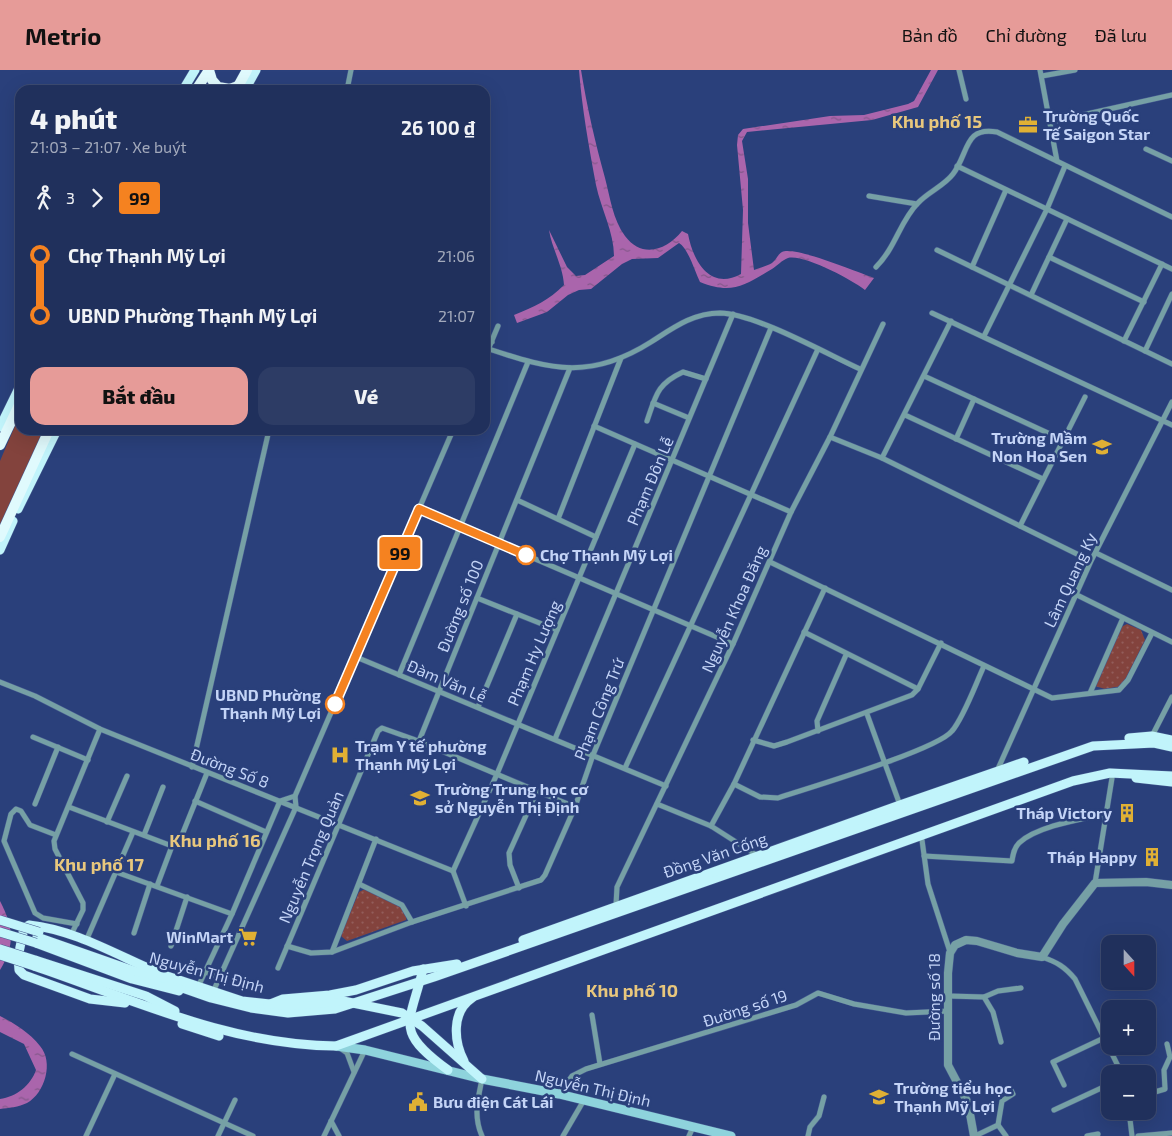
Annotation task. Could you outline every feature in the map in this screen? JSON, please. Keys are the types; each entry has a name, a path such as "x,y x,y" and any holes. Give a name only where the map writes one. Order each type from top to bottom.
{"highway":[{"path":"199,85 209,70 217,85"},
{"path":"241,85 247,70"},
{"path":"0,445 15,414"},
{"path":"0,537 47,435"}],"main road":[{"path":"186,85 195,70"},
{"path":"243,85 256,70"},
{"path":"0,427 15,396"},
{"path":"0,550 55,435"},
{"name":"Đồng Văn Cống","path":"267,1008 283,999 330,996 423,969 461,965 998,775 1074,746 1102,739 1152,736 1172,740"},
{"name":"Đồng Văn Cống","path":"354,1004 434,977 616,905 761,859 900,804 1093,746 1154,743 1172,747"},
{"path":"722,909 1073,781 1110,773 1172,776"},
{"path":"336,1046 1064,789 1112,778 1141,778 1172,782"},
{"path":"0,920 37,938"},
{"path":"0,925 37,938"},
{"path":"126,1000 90,999 32,979 19,970 21,935 28,925 43,926 71,935 173,979 194,991"},
{"path":"0,932 37,938"},
{"name":"Nguyễn Thị Định","path":"37,938 194,991"},
{"name":"Nguyễn Thị Định","path":"37,938 157,976 173,979"},
{"name":"Nguyễn Thị Định","path":"37,938 152,986 194,991 267,1008 343,1001 391,1009 402,1013 422,1026 482,1078"},
{"path":"0,949 34,965"},
{"path":"0,955 34,965"},
{"path":"0,960 34,965"},
{"name":"Nguyễn Thị Định","path":"34,965 126,1000 206,1027 259,1040 365,1050 584,1100 691,1132 731,1136"},
{"name":"Nguyễn Thị Định","path":"34,965 146,996 206,1027"},
{"path":"420,982 429,972 444,967"},
{"path":"423,969 410,1008 409,1019 414,1038 420,1047 448,1070"},
{"path":"146,975 157,976"},
{"path":"416,993 434,977"},
{"path":"466,1066 457,1046 456,1027 462,1010 468,1001 479,994"},
{"name":"Nguyễn Thị Định","path":"126,1000 199,1031 261,1046 283,1048 300,1045"}],"street":[{"path":"348,85 351,70"},
{"path":"959,70 966,99"},
{"path":"1040,70 1057,161"},
{"path":"1042,76 1076,70"},
{"path":"1051,122 1172,95"},
{"path":"876,267 887,256 917,204 953,175 970,140 977,132 986,130 998,132 1172,217"},
{"path":"1146,149 1170,158"},
{"path":"957,166 1172,269"},
{"path":"984,336 1047,209 1065,166"},
{"path":"972,266 1006,190"},
{"path":"869,196 917,204"},
{"path":"1031,296 1067,219"},
{"path":"937,250 1172,364"},
{"path":"1049,257 1144,302"},
{"path":"1124,341 1162,264"},
{"path":"1144,351 1172,294"},
{"path":"932,313 1172,425"},
{"path":"490,349 528,362 570,368 590,367 621,358 684,320 703,315 733,314 771,328 860,369"},
{"name":"Phạm Đôn Lễ","path":"555,740 733,314"},
{"path":"882,458 951,321"},
{"name":"Nguyễn Khoa Đăng","path":"616,905 617,887 733,644 791,512 830,437 860,369 883,324"},
{"path":"490,347 498,326"},
{"name":"Phạm Công Trứ","path":"287,946 311,953 332,952 412,922 466,906 541,880 575,807 593,755 771,328"},
{"path":"624,768 818,349"},
{"path":"558,519 621,358"},
{"path":"399,675 528,362"},
{"name":"Đường số 100","path":"418,741 570,368"},
{"path":"646,421 658,389 664,382 684,372 706,379"},
{"path":"924,376 1063,440"},
{"path":"1020,526 1085,397"},
{"path":"956,439 974,399"},
{"name":"Lâm Quang Ky","path":"998,775 1076,595 1172,402"},
{"path":"653,403 689,418"},
{"path":"905,415 1043,480"},
{"path":"594,426 791,512"},
{"path":"192,767 269,435"},
{"path":"212,995 218,977 296,807 295,796 451,435"},
{"path":"830,437 882,458 1079,555"},
{"name":"Phạm Hy Lượng","path":"453,871 498,774 517,724 635,444"},
{"path":"517,500 596,537"},
{"path":"419,509 733,644"},
{"path":"1096,553 1172,590"},
{"path":"770,562 1052,698 1119,690 1124,686 1152,632"},
{"path":"711,826 734,784 825,588"},
{"path":"1076,595 1172,642"},
{"path":"477,598 557,630"},
{"path":"478,707 517,614"},
{"path":"1090,694 1123,618"},
{"path":"804,632 846,655 918,689"},
{"path":"754,740 774,746 867,714 904,699 918,689 941,643"},
{"path":"818,731 817,721 846,655"},
{"name":"Đàm Văn Lễ","path":"356,657 666,786"},
{"path":"734,784 760,797 778,798 884,762 943,739 952,731 984,666"},
{"name":"Đường Số 8","path":"0,682 35,696 100,729 453,871"},
{"path":"1152,736 1172,697"},
{"path":"867,714 900,804"},
{"path":"71,935 83,910 83,903 55,849 54,841 100,729"},
{"name":"Nguyễn Trọng Quản","path":"278,968 378,731 388,729 575,807"},
{"path":"33,737 88,760"},
{"path":"35,804 58,747"},
{"path":"157,886 172,846 180,840 208,773"},
{"path":"107,822 127,776"},
{"path":"1042,957 1063,924 1095,883 1112,778"},
{"path":"144,836 163,787"},
{"path":"519,888 510,865 510,853 537,791"},
{"path":"194,991 232,914 280,801 295,796"},
{"path":"195,801 266,832"},
{"path":"656,804 711,826 761,859"},
{"path":"69,807 172,846"},
{"path":"56,834 30,825 22,811 16,808 11,814 4,841 35,913 43,918 77,924"},
{"path":"924,856 1012,861 1013,851 1028,836 1106,814"},
{"path":"86,941 133,832"},
{"path":"332,952 376,839"},
{"name":"Đường số 18","path":"922,840 928,884 950,953 948,973 948,1064 968,1103 974,1136"},
{"path":"453,871 466,906"},
{"path":"116,872 232,914"},
{"path":"1095,883 1146,882 1172,885"},
{"path":"134,933 150,884"},
{"path":"359,884 402,905 412,922"},
{"path":"171,946 187,897"},
{"path":"950,953 955,946 966,940 977,941 1017,954 1042,957 1061,964 1075,979 1101,1032"},
{"path":"204,972 218,977"},
{"path":"949,996 984,997 998,990 1021,988"},
{"name":"Đường số 19","path":"559,1094 572,1076 600,1064 787,1008 818,993 854,1004 906,1013 949,1011"},
{"path":"984,997 994,1012 1001,1042"},
{"path":"592,1015 600,1064"},
{"path":"1064,1085 1053,1062 1101,1039"},
{"path":"1156,1092 1165,1089 1164,1070 1170,1057 1167,1044"},
{"path":"336,1046 347,1053 354,1072"},
{"path":"324,1136 365,1050"},
{"path":"72,1054 253,1136"},
{"path":"86,1136 115,1074"},
{"path":"482,1078 476,1112 477,1125 482,1136"},
{"path":"1054,1110 1101,1088"},
{"path":"1006,1136 998,1125 1002,1101 1013,1094 1011,1090"},
{"path":"808,1136 811,1124 819,1116 824,1097"},
{"path":"218,1136 236,1100"},
{"path":"563,1136 584,1100"},
{"path":"1131,1120 1132,1136"},
{"path":"331,1121 339,1136"},
{"path":"974,1136 998,1125"},
{"path":"1138,1136 1172,1133"},
{"path":"1087,1136 1098,1134"}],"shaded area":[{"path":"15,426 15,435 46,435 0,531 0,461"},
{"path":"1127,624 1141,630 1145,640 1122,686 1105,689 1095,686 1121,627"},
{"path":"365,889 402,904 407,914 406,920 347,941 341,936 342,932 359,892"}],"water":[{"path":"579,70 581,70 612,208 625,236 639,248 647,250 662,247 676,238 682,231 688,234 690,244 699,263 712,276 720,279 741,274 743,210 737,145 738,135 743,129 830,116 864,115 908,104 914,101 931,70 938,70 918,107 872,120 747,132 742,141 748,179 748,223 754,270 772,263 782,252 789,251 812,256 874,278 865,290 839,274 816,264 805,260 788,258 746,284 721,288 700,282 688,255 679,243 658,258 632,259 622,264 591,289 579,290 568,295 547,312 517,323 514,315 541,303 564,285 562,271 549,230 567,267 576,276 585,275 614,256 610,229 596,185 588,142"},
{"path":"0,901 8,920 11,936 8,952 0,970"},
{"path":"0,1016 22,1029 36,1041 44,1053 47,1068 43,1085 33,1098 21,1105 0,1109 0,1099 12,1096 27,1085 36,1070 24,1044 0,1032"}],"bus line":[{"name":"99","path":"335,704 419,509 526,555"}],"place":[{"name":"Trường Quốc Tế Saigon Star","path":"1028,125"},
{"name":"Trường Mầm Non Hoa Sen","path":"1102,447"},
{"name":"Chợ Thạnh Mỹ Lợi","path":"526,555"},
{"name":"UBND Phường Thạnh Mỹ Lợi","path":"335,704"},
{"name":"Trạm Y tế phường Thạnh Mỹ Lợi","path":"340,755"},
{"name":"Trường Trung học cơ sở Nguyễn Thị Định","path":"420,798"},
{"name":"Tháp Victory","path":"1127,813"},
{"name":"Tháp Happy","path":"1152,857"},
{"name":"WinMart","path":"248,937"},
{"name":"Trường tiểu học Thạnh Mỹ Lợi","path":"879,1097"},
{"name":"Bưu điện Cát Lái","path":"418,1102"}],"district":[{"name":"Khu phố 15","path":"937,122"},
{"name":"Khu phố 16","path":"215,841"},
{"name":"Khu phố 17","path":"99,865"},
{"name":"Khu phố 10","path":"632,991"}]}
